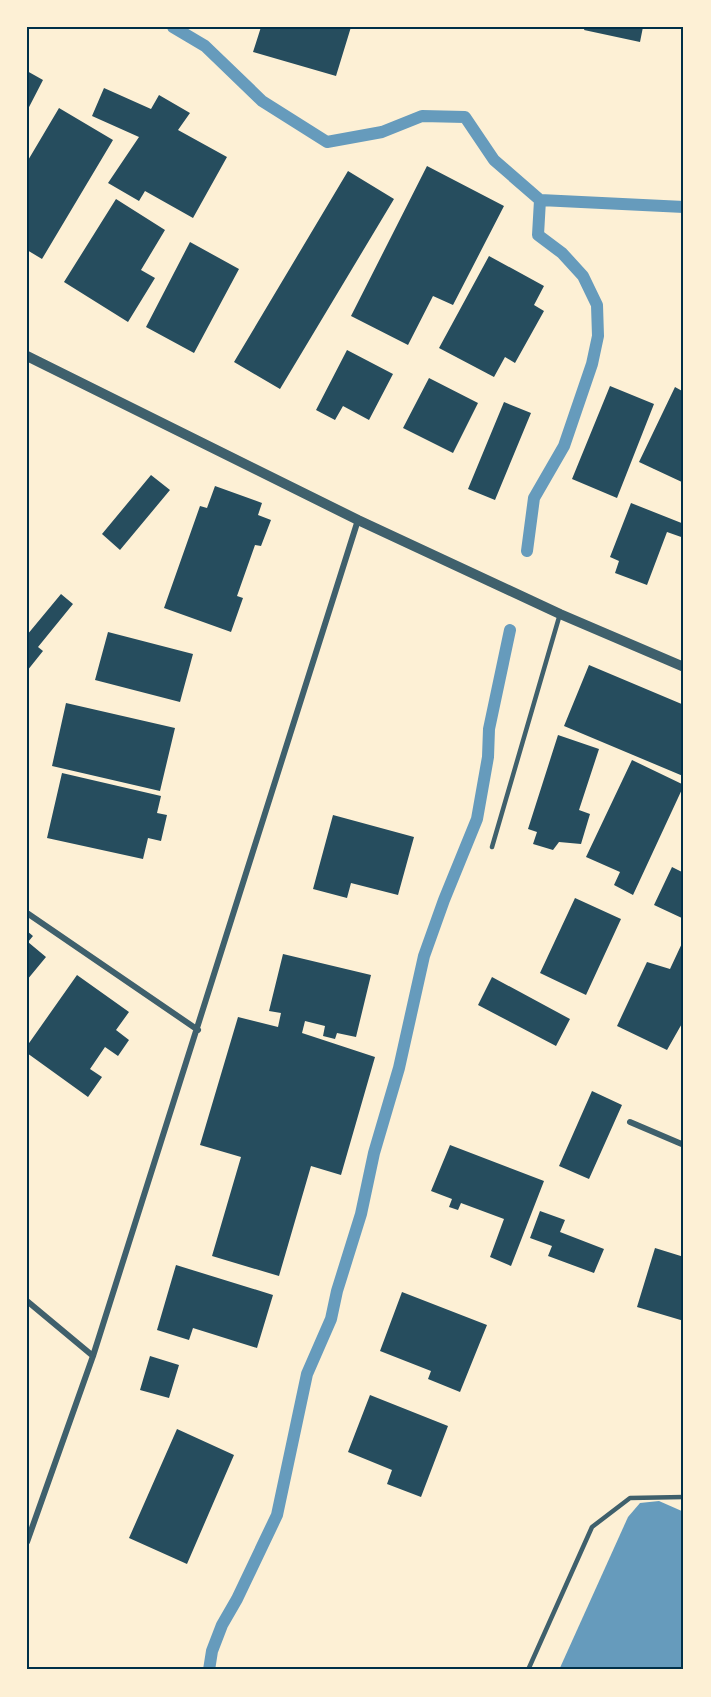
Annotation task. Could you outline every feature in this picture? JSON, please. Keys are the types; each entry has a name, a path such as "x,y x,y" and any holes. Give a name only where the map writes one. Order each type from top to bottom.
{"street":[{"path":"27,356 358,520 560,614 684,667"},
{"path":"27,1542 93,1356 358,520"},
{"path":"27,913 198,1030"},
{"path":"630,1122 684,1145"},
{"path":"27,1301 93,1356"}],"lane":[{"path":"492,847 560,614"},
{"path":"528,1670 592,1527 630,1498 684,1497"}],"water":[{"path":"659,1501 684,1512 684,1670 559,1670 628,1517 640,1503"}],"building":[{"path":"261,27 351,27 336,76 253,52"},
{"path":"585,27 643,27 640,42 584,30"},
{"path":"27,71 43,80 27,111"},
{"path":"104,88 151,109 159,95 190,113 178,130 227,157 193,218 145,191 139,201 108,183 139,137 92,116"},
{"path":"59,108 113,140 42,259 27,250 27,162"},
{"path":"427,166 504,206 453,305 433,296 408,345 351,316"},
{"path":"348,171 394,199 280,389 234,362"},
{"path":"116,199 165,230 141,270 155,278 128,322 64,282"},
{"path":"190,242 239,269 194,353 146,327"},
{"path":"489,256 544,286 534,305 544,311 515,363 505,357 494,377 439,348"},
{"path":"347,350 393,374 369,420 343,406 335,420 316,410"},
{"path":"429,378 478,403 453,453 403,428"},
{"path":"610,386 654,404 617,498 572,479"},
{"path":"675,387 684,392 684,483 639,462"},
{"path":"504,402 531,413 495,500 468,489"},
{"path":"151,475 170,490 120,550 102,534"},
{"path":"215,486 262,503 258,515 271,520 261,546 255,545 237,596 243,598 231,632 164,608 200,506 207,508"},
{"path":"631,503 684,524 684,538 667,532 647,585 615,573 619,561 610,557"},
{"path":"61,594 73,604 38,647 43,651 27,671 27,635"},
{"path":"108,632 193,654 180,702 95,680"},
{"path":"589,665 684,705 683,776 564,726"},
{"path":"66,703 175,728 160,791 52,766"},
{"path":"558,735 599,749 579,810 590,814 581,844 559,842 553,850 533,844 537,832 528,829"},
{"path":"632,760 684,785 633,895 614,885 620,872 586,857"},
{"path":"62,773 161,796 157,813 167,815 161,841 148,838 143,859 47,838"},
{"path":"333,815 414,837 398,895 351,883 347,898 313,889"},
{"path":"672,867 684,873 684,919 654,905"},
{"path":"575,898 621,919 586,995 540,973"},
{"path":"27,931 33,936 28,942 46,957 27,980"},
{"path":"684,939 684,1020 667,1050 617,1026 647,962 670,969"},
{"path":"283,954 371,975 356,1037 337,1033 335,1039 323,1036 325,1026 305,1021 302,1033 375,1057 341,1175 311,1166 279,1276 212,1256 241,1157 200,1145 238,1017 278,1027 281,1013 269,1011"},
{"path":"77,975 129,1012 116,1030 129,1040 118,1056 105,1047 90,1069 102,1077 88,1097 27,1053 27,1046"},
{"path":"492,977 570,1019 556,1046 478,1005"},
{"path":"592,1091 622,1105 589,1179 559,1166"},
{"path":"450,1145 544,1181 511,1266 490,1257 504,1219 461,1203 458,1210 449,1207 452,1199 431,1191"},
{"path":"540,1211 565,1220 560,1232 604,1249 594,1273 548,1256 552,1246 530,1238"},
{"path":"655,1248 684,1257 684,1321 637,1307"},
{"path":"176,1265 273,1295 257,1348 193,1328 189,1340 157,1330"},
{"path":"402,1292 487,1325 460,1392 428,1379 431,1371 380,1351"},
{"path":"150,1356 179,1365 169,1398 140,1390"},
{"path":"370,1395 448,1426 421,1497 387,1484 392,1470 348,1452"},
{"path":"177,1429 234,1455 187,1564 129,1538"}],"waterway":[{"path":"173,27 205,46 262,101 327,142 382,132 422,116 465,117 494,160 540,200 684,207"},
{"path":"527,551 534,498 564,446 592,364 598,336 597,305 583,276 562,253 538,235 540,200"},
{"path":"209,1670 212,1651 222,1625 277,1515 307,1374 331,1319 337,1291 361,1214 374,1153 399,1068 424,956 477,819 488,757 489,729 510,630"}]}
